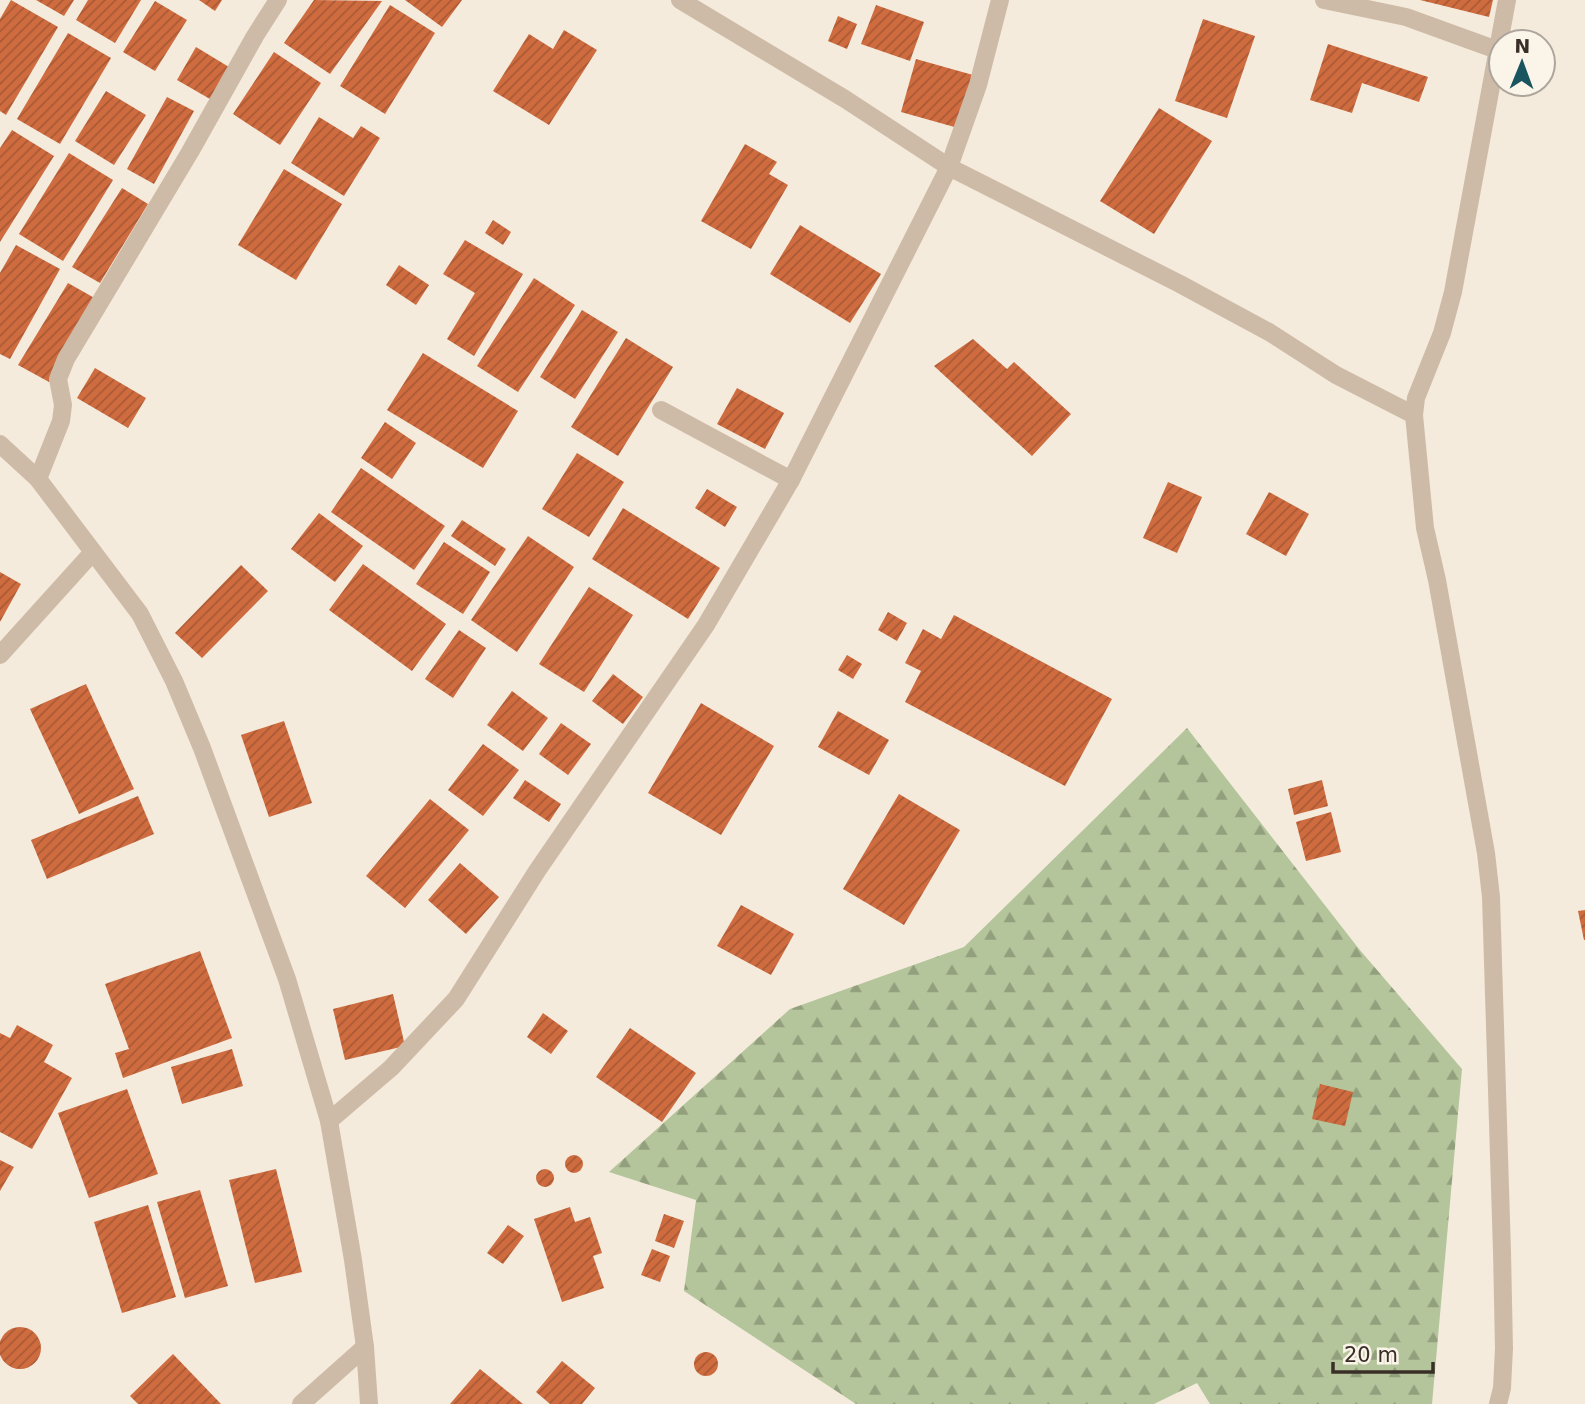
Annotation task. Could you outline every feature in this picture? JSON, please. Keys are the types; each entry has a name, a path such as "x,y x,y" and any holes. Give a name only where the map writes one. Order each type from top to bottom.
{"street":[{"path":"38,479 61,421 63,405 58,379 66,359 278,0"},
{"path":"680,0 845,99 949,166 1213,302 1269,332 1336,375 1414,415"},
{"path":"329,1121 391,1068 456,999 537,871 706,625 792,480 949,166 978,85 1000,0"},
{"path":"1324,0 1406,17 1487,46"},
{"path":"1501,28 1507,0"},
{"path":"1488,98 1453,292 1442,332 1416,398 1414,415 1425,528 1440,594 1486,853 1491,897 1502,1252 1502,1388 1498,1404"},
{"path":"661,410 792,480"},
{"path":"0,444 38,479 140,614 174,681 202,748 287,979 329,1121 353,1260 365,1347 369,1404"},
{"path":"0,655 93,552"},
{"path":"301,1404 365,1347"}],"green space":[{"path":"1187,728 1359,949 1462,1069 1432,1404 1210,1404 1197,1383 1154,1404 856,1404 684,1291 696,1200 609,1172 790,1009 964,947"}],"building":[{"path":"11,0 58,27 6,115 0,111 0,19"},
{"path":"36,0 74,0 64,16"},
{"path":"88,0 141,0 115,43 76,20"},
{"path":"199,0 222,0 215,11"},
{"path":"314,0 382,1 330,74 284,43"},
{"path":"405,0 462,0 442,27"},
{"path":"1420,0 1493,0 1489,17"},
{"path":"155,1 187,20 155,71 123,52"},
{"path":"390,5 435,33 385,114 340,86"},
{"path":"876,5 924,22 910,61 861,44"},
{"path":"838,16 857,24 847,49 828,41"},
{"path":"1203,19 1255,36 1227,118 1175,101"},
{"path":"564,30 597,50 549,125 493,91 529,34 553,49"},
{"path":"68,33 111,58 60,144 17,119"},
{"path":"1328,44 1428,77 1419,102 1362,83 1352,113 1310,100"},
{"path":"196,47 229,67 210,99 177,80"},
{"path":"274,52 321,83 280,145 233,114"},
{"path":"916,59 973,75 958,128 901,112"},
{"path":"106,91 146,115 114,165 75,141"},
{"path":"167,97 194,111 154,184 127,169"},
{"path":"1159,108 1212,141 1154,234 1100,201"},
{"path":"319,117 353,138 361,126 380,138 344,196 291,163"},
{"path":"12,130 54,156 0,242 0,148"},
{"path":"745,144 777,162 769,174 788,185 751,249 701,221"},
{"path":"69,153 113,180 63,261 19,234"},
{"path":"284,169 342,204 296,280 238,245"},
{"path":"122,188 148,204 100,283 72,267"},
{"path":"493,220 511,232 503,245 485,233"},
{"path":"800,225 881,274 850,323 770,274"},
{"path":"465,240 523,274 474,356 447,339 475,293 443,274"},
{"path":"16,245 60,269 10,359 0,354 0,273"},
{"path":"399,265 429,285 416,305 386,285"},
{"path":"534,278 575,305 518,392 477,366"},
{"path":"68,283 98,300 49,382 18,365"},
{"path":"582,310 618,332 575,399 540,377"},
{"path":"626,338 673,367 618,456 571,427"},
{"path":"973,339 1007,369 1014,362 1071,414 1032,456 934,366"},
{"path":"423,353 518,411 483,468 387,410"},
{"path":"95,368 146,398 128,428 77,398"},
{"path":"737,388 784,413 765,449 717,424"},
{"path":"385,422 416,443 392,479 361,458"},
{"path":"577,453 624,482 589,537 542,509"},
{"path":"361,468 445,526 414,570 331,512"},
{"path":"1168,482 1202,497 1177,553 1143,538"},
{"path":"707,489 737,507 725,527 695,508"},
{"path":"1269,492 1309,514 1286,556 1246,534"},
{"path":"623,508 720,568 688,619 592,559"},
{"path":"319,513 363,546 335,582 291,549"},
{"path":"462,520 506,549 495,566 451,536"},
{"path":"528,536 574,567 517,652 471,620"},
{"path":"444,542 490,572 463,614 416,584"},
{"path":"363,564 446,624 412,671 329,610"},
{"path":"241,565 268,591 202,658 175,633"},
{"path":"0,572 21,584 0,622"},
{"path":"589,587 633,615 584,692 539,664"},
{"path":"888,612 907,623 897,641 878,630"},
{"path":"954,615 1112,699 1065,786 905,702 921,671 905,663 923,629 941,639"},
{"path":"459,630 486,648 453,698 425,679"},
{"path":"847,655 862,664 853,679 838,670"},
{"path":"613,674 643,697 623,724 592,701"},
{"path":"86,684 134,789 79,814 30,709"},
{"path":"512,691 548,718 523,751 487,725"},
{"path":"701,703 774,746 721,835 648,793"},
{"path":"838,711 889,740 869,775 818,747"},
{"path":"284,721 312,803 269,817 241,735"},
{"path":"561,723 591,744 568,775 539,754"},
{"path":"483,744 519,770 483,816 448,790"},
{"path":"525,780 561,804 549,822 513,798"},
{"path":"1322,780 1328,806 1294,815 1288,789"},
{"path":"899,794 960,830 904,925 843,889"},
{"path":"138,796 154,834 47,879 31,840"},
{"path":"430,799 469,830 405,908 366,876"},
{"path":"1331,812 1341,852 1306,861 1296,822"},
{"path":"460,863 499,897 466,934 428,900"},
{"path":"741,905 794,934 771,975 717,946"},
{"path":"1585,910 1585,940 1584,940 1578,911"},
{"path":"200,951 232,1038 123,1078 115,1053 129,1049 105,984"},
{"path":"393,994 405,1046 345,1060 333,1009"},
{"path":"543,1013 568,1031 551,1054 527,1037"},
{"path":"17,1025 53,1045 44,1062 72,1078 32,1149 0,1132 0,1033 10,1038"},
{"path":"630,1028 696,1073 662,1122 596,1077"},
{"path":"232,1049 243,1086 182,1104 171,1067"},
{"path":"1320,1084 1353,1092 1345,1126 1312,1119"},
{"path":"127,1089 158,1174 89,1198 58,1113"},
{"path":"570,1155 578,1155 583,1164 581,1171 570,1173 565,1168 565,1160"},
{"path":"0,1160 14,1167 0,1191"},
{"path":"276,1169 302,1272 255,1283 229,1180"},
{"path":"541,1169 549,1169 554,1178 552,1185 541,1187 536,1182 536,1174"},
{"path":"200,1190 228,1286 185,1298 157,1202"},
{"path":"148,1205 176,1297 122,1313 94,1222"},
{"path":"570,1207 575,1222 590,1217 602,1253 593,1256 604,1288 562,1302 534,1219"},
{"path":"664,1214 684,1221 674,1248 655,1241"},
{"path":"508,1225 524,1236 503,1264 487,1253"},
{"path":"652,1249 670,1256 660,1282 641,1275"},
{"path":"20,1327 35,1333 41,1348 35,1363 20,1369 5,1363 -1,1348 5,1333"},
{"path":"706,1352 714,1356 718,1364 714,1372 706,1376 698,1372 694,1364 698,1356"},
{"path":"173,1354 221,1404 138,1404 130,1396"},
{"path":"562,1361 595,1388 582,1404 550,1404 536,1392"},
{"path":"480,1369 523,1404 450,1404"}]}
